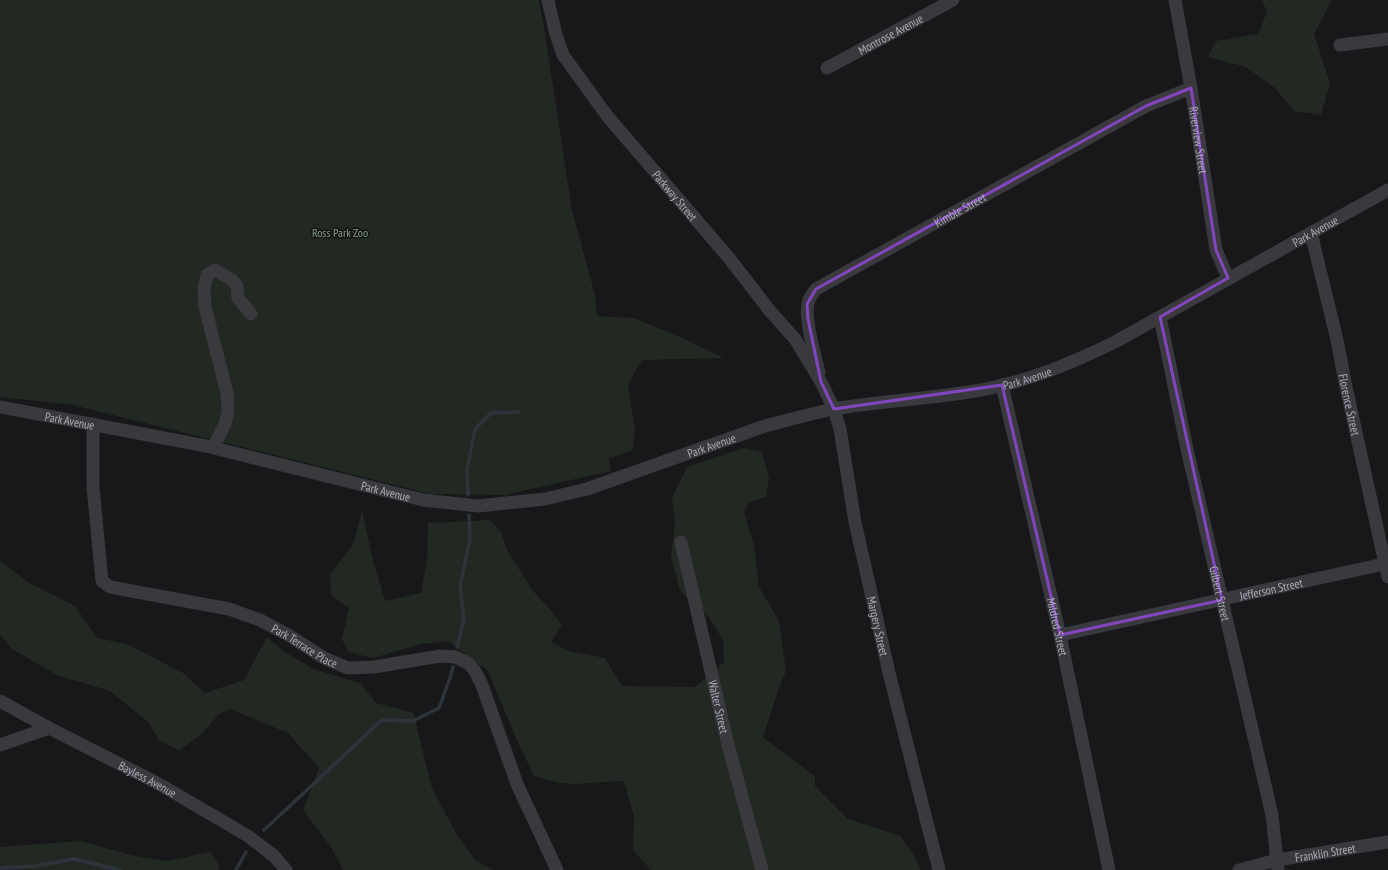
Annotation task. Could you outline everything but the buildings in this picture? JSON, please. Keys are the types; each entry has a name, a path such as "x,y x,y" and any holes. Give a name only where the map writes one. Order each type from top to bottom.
{"street":[{"name":"Parkway Street","path":"548,0 555,31 563,55 608,117 795,339 821,382"},
{"name":"Montrose Avenue","path":"827,68 953,0"},
{"name":"Riverview Street","path":"1175,0 1191,88 1216,250 1228,278"},
{"path":"1340,45 1388,39"},
{"name":"Kimble Street","path":"821,382 808,319 807,304 816,290 1146,106 1191,88"},
{"name":"Park Avenue","path":"0,407 213,448 423,500 478,506 545,499 587,490 765,426 834,409 976,391 1044,373 1080,359 1160,317 1388,190"},
{"name":"Florence Street","path":"1311,233 1337,340 1388,577"},
{"path":"213,448 225,424 228,411 227,393 206,307 204,289 207,275 215,270 232,280 237,286 238,298 251,314"},
{"name":"Gilbert Street","path":"1160,317 1187,449 1272,815 1278,865"},
{"name":"Margery Street","path":"821,382 834,409 840,429 855,522 889,674 939,870"},
{"name":"Mildred Street","path":"1002,385 1060,635 1109,870"},
{"name":"Park Terrace Place","path":"93,424 93,487 102,581 110,587 228,609 260,620 290,636 324,658 348,668 374,667 440,656 456,657 469,664 475,671 482,685 518,784 556,870"},
{"name":"Walter Street","path":"681,542 728,745 762,870"},
{"name":"Jefferson Street","path":"1060,635 1386,563"},
{"name":"Bayless Avenue","path":"0,701 49,728 159,784 248,836 274,856 286,870"},
{"path":"0,745 49,728"},
{"name":"Franklin Street","path":"1239,870 1278,865 1388,842"}],"highlighted area":[{"path":"1191,88 1216,250 1228,278 1160,317 1222,600 1060,635 1002,385 834,409 821,382 808,319 807,304 816,289 1146,106"}],"green space":[{"name":"Ross Park Zoo","path":"0,0 539,0 572,210 595,295 597,316 634,318 678,336 724,358 642,360 628,384 635,430 633,450 609,458 611,471 505,495 431,494 73,405 0,397"},
{"path":"1262,0 1332,0 1314,34 1330,83 1321,115 1294,111 1276,89 1246,67 1208,57 1216,41 1258,34 1267,12"},
{"path":"744,448 762,452 769,478 766,497 749,502 744,512 754,545 759,587 779,621 786,671 763,737 815,776 815,786 848,819 900,836 913,853 921,870 651,870 633,850 634,817 624,781 575,784 559,783 534,776 516,738 488,671 448,641 421,644 373,658 348,652 342,639 349,608 331,595 330,574 353,545 362,510 373,560 385,601 421,593 427,559 428,523 490,520 501,532 508,552 534,592 551,610 562,625 551,642 569,651 605,658 622,686 695,687 724,662 723,640 709,617 680,591 671,557 675,523 672,498 687,467"},
{"path":"0,561 28,582 75,606 97,638 127,644 183,673 205,693 244,680 267,637 285,652 313,669 360,683 376,703 414,713 432,788 457,835 476,861 494,870 343,870 331,847 303,810 319,768 288,733 230,709 218,715 202,734 179,751 159,740 148,722 110,691 57,675 12,649 0,635"},
{"path":"81,841 131,855 166,861 210,852 219,865 219,870 0,870 0,847"}],"waterway":[{"path":"468,495 467,470 475,429 491,413 518,412"},
{"path":"457,647 464,619 460,586 470,540 469,515"},
{"path":"264,830 382,720 413,721 439,708 453,667"},
{"path":"236,870 246,852"},
{"path":"0,868 35,866 74,859 120,870"}]}
